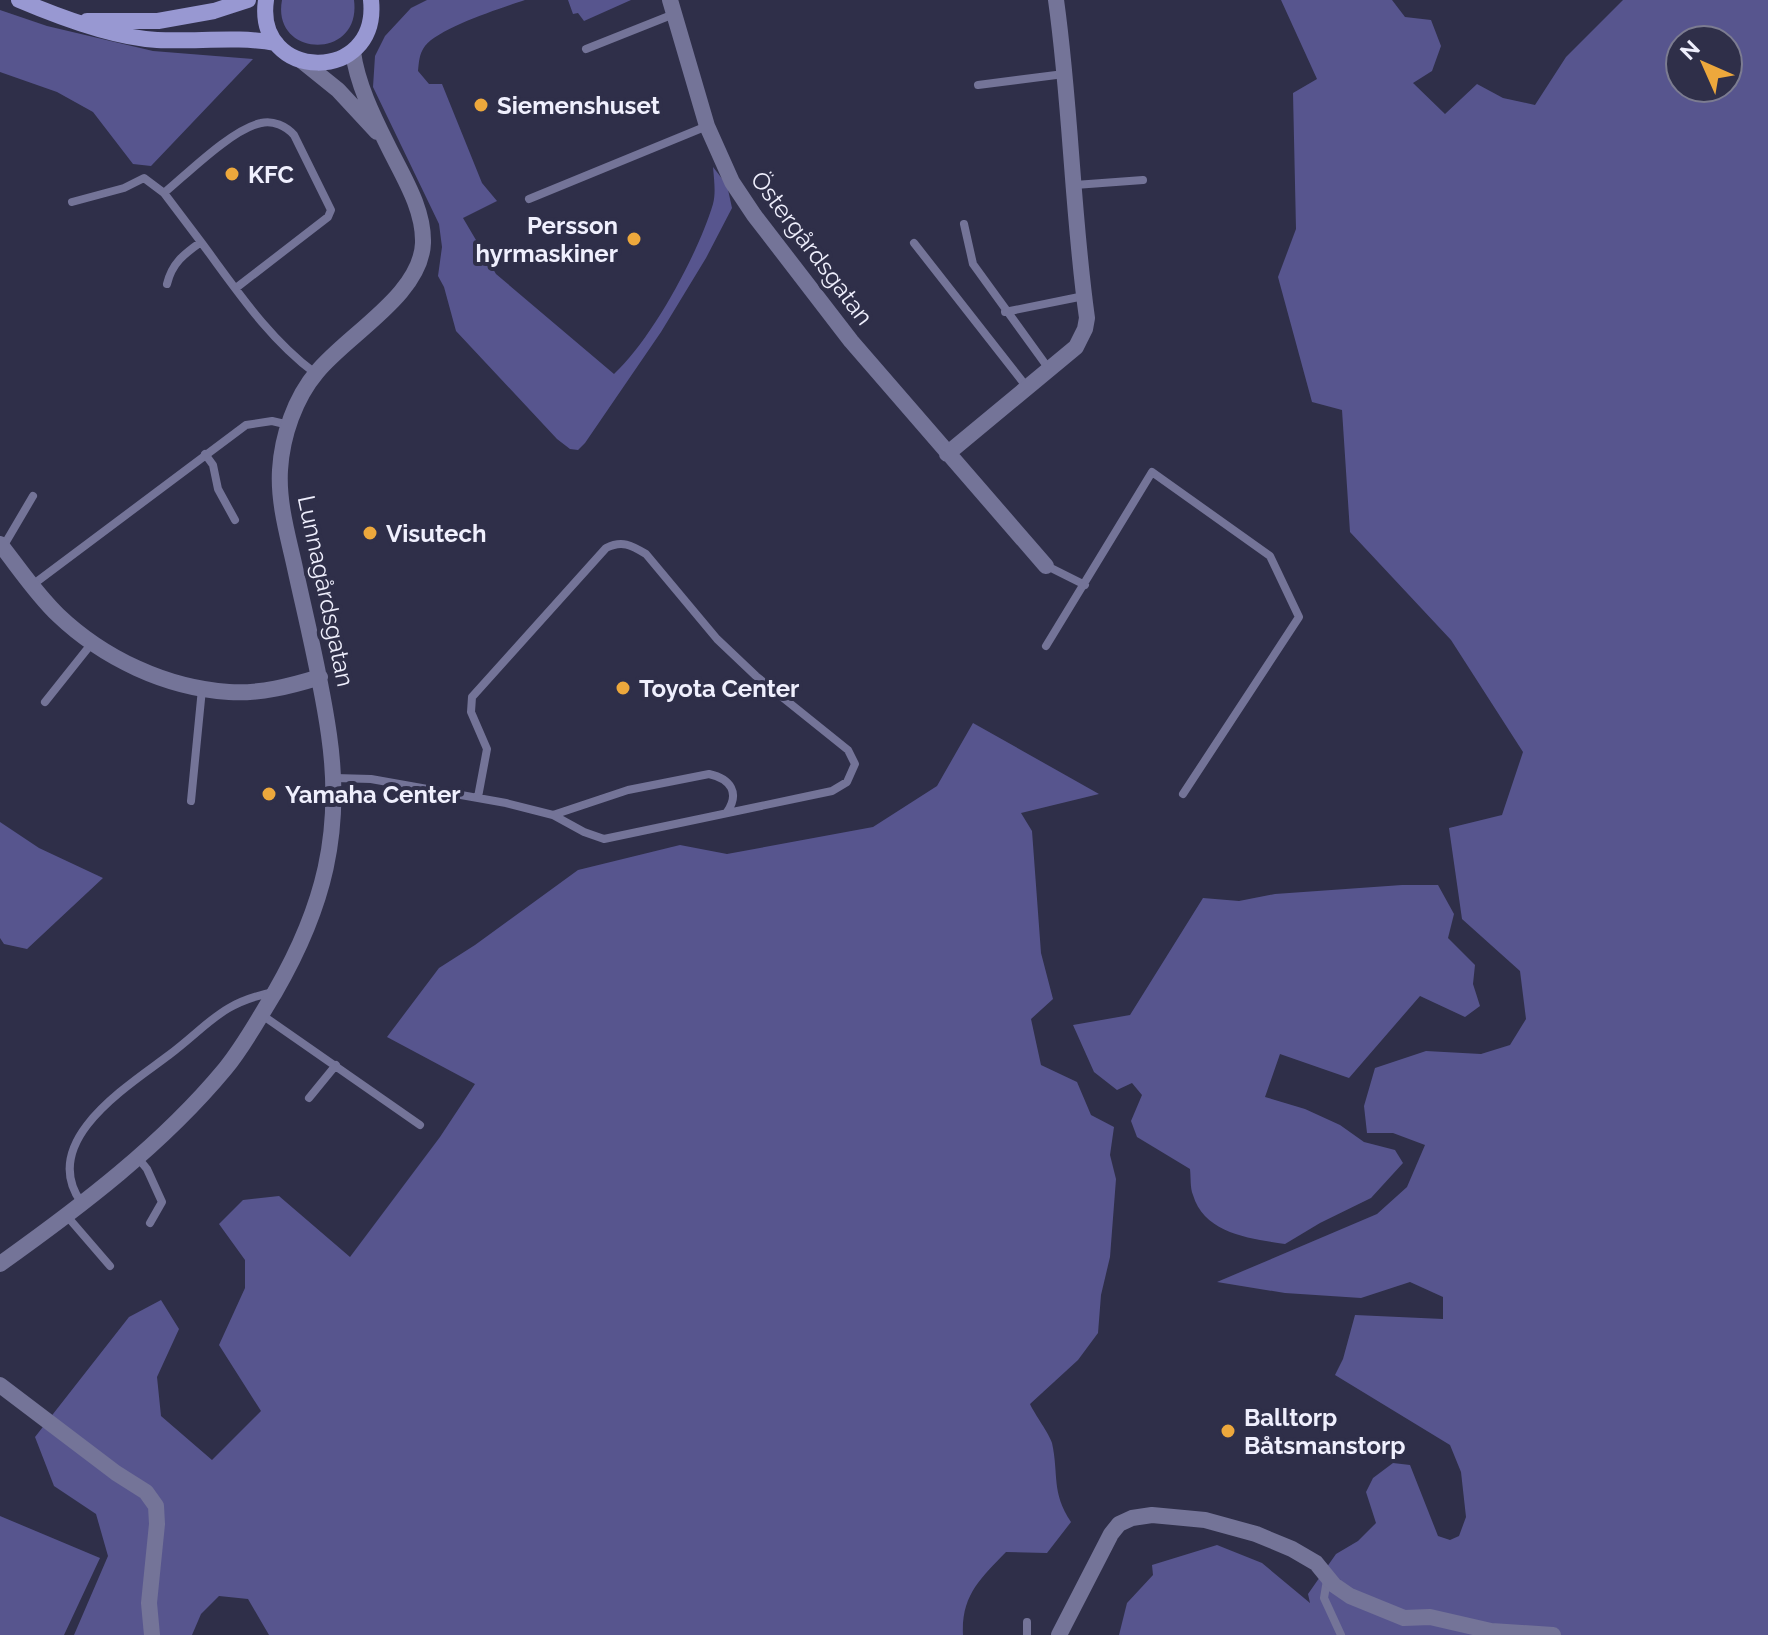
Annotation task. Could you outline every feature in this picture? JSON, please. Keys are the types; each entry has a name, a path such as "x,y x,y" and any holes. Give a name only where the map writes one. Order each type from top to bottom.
{"main road":[{"path":"19,0 113,34 155,40 232,39 276,43"},
{"path":"81,22 158,21 214,11 248,0"},
{"path":"266,0 266,24 276,43 283,51 313,64 334,62 353,52 371,22 371,0"}],"street":[{"path":"947,454 1076,347 1085,329 1087,318 1056,0"},
{"name":"Östergårdsgatan","path":"672,7 707,126 732,182 754,215 851,341 1046,566"},
{"name":"Lunnagårdsgatan","path":"0,1264 138,1157 193,1106 227,1067 275,992 305,934 325,878 331,848 335,778 320,677 280,494 283,443 299,400 315,373 395,298 414,273 422,253 421,221 407,183 360,82 353,52"},
{"name":"Lunnagårdsgatan","path":"302,61 338,90 386,142"},
{"path":"1,545 31,586 58,615 92,643 123,661 175,682 230,692 260,691 320,677"},
{"path":"0,1385 116,1473 146,1492 156,1506 149,1603 152,1635"},
{"path":"1059,1635 1111,1534 1119,1524 1152,1515 1205,1520 1256,1534 1306,1556 1334,1585 1350,1596 1404,1618 1430,1617 1491,1631 1553,1635"}],"lane":[{"path":"586,49 672,7"},
{"path":"978,85 1065,74"},
{"path":"164,193 232,138 260,123 288,128 294,135 331,210 328,217 236,288"},
{"path":"529,199 707,126"},
{"path":"72,202 124,188 144,178 164,193 260,322 289,354 315,373"},
{"path":"1075,185 1143,180"},
{"path":"964,224 973,264 1049,369"},
{"path":"167,284 171,268 183,254 201,242"},
{"path":"914,243 1026,386"},
{"path":"1005,312 1084,296"},
{"path":"31,586 205,454 253,422 272,421 289,425"},
{"path":"205,454 213,465 224,504 235,520"},
{"path":"1046,646 1152,472 1270,556 1299,617 1183,794"},
{"path":"1,545 33,496"},
{"path":"335,778 371,779 478,797 553,815 604,839 832,791 847,782 855,764 848,750 756,676 717,639 646,554 631,545 617,542 606,548 472,697 471,712 487,749 478,797"},
{"name":"Östergårdsgatan","path":"1046,566 1085,585"},
{"path":"45,702 92,643"},
{"path":"191,801 202,688"},
{"path":"553,815 628,790 709,774 723,777 733,791 734,803 726,813"},
{"path":"81,1202 72,1190 68,1171 70,1158 89,1122 108,1101 234,1002 275,992"},
{"path":"262,1015 420,1125"},
{"path":"309,1098 336,1065"},
{"path":"138,1157 162,1202 150,1223"},
{"path":"65,1215 110,1266"},
{"path":"1327,1575 1324,1598 1341,1635"},
{"path":"1027,1622 1027,1635"}],"shaded area":[{"path":"282,0 354,0 353,20 345,34 332,42 317,45 302,42 290,33 282,19"},
{"path":"427,0 525,0 471,19 432,39 422,52 418,71 429,84 442,84 482,183 497,201 463,218 496,274 614,374 629,359 658,318 697,247 714,200 713,167 727,185 732,208 706,258 661,332 578,450 570,449 557,439 456,331 438,276 442,247 439,224 373,87 375,56 385,36 411,8"},
{"path":"568,0 631,0 584,21 578,13 573,14"},
{"path":"1281,0 1392,0 1405,17 1431,20 1441,46 1432,71 1413,83 1445,114 1477,84 1503,98 1535,105 1566,57 1623,0 1768,0 1768,1635 1119,1635 1127,1603 1153,1575 1152,1565 1217,1545 1262,1563 1310,1603 1308,1594 1336,1554 1358,1541 1376,1523 1366,1492 1373,1478 1393,1463 1410,1465 1438,1536 1450,1540 1459,1536 1466,1517 1461,1472 1450,1445 1335,1375 1343,1359 1355,1315 1443,1319 1443,1297 1410,1282 1361,1298 1285,1293 1217,1282 1377,1214 1407,1187 1425,1145 1393,1133 1367,1133 1364,1106 1375,1068 1426,1051 1481,1054 1510,1045 1526,1019 1520,971 1462,919 1449,828 1502,815 1523,752 1451,640 1350,532 1342,410 1312,402 1278,277 1296,229 1293,93 1317,79"},
{"path":"0,10 47,26 153,51 253,59 151,166 133,164 93,112 57,92 0,72"},
{"path":"973,723 1099,794 1021,813 1032,831 1041,953 1053,999 1031,1019 1041,1065 1077,1082 1091,1115 1114,1127 1110,1155 1116,1179 1110,1257 1101,1295 1098,1333 1078,1360 1030,1404 1052,1443 1058,1492 1071,1522 1047,1553 1006,1552 974,1588 965,1609 963,1635 269,1635 248,1599 219,1596 201,1614 192,1635 74,1635 108,1556 96,1514 54,1486 35,1437 129,1317 161,1300 179,1329 157,1377 161,1416 212,1460 261,1411 219,1345 245,1288 245,1260 219,1224 243,1200 279,1196 350,1257 440,1137 475,1084 387,1037 439,968 578,870 680,845 727,854 873,827 937,786"},
{"path":"0,822 39,848 103,878 27,949 4,944 0,938"},
{"path":"1438,885 1454,914 1448,938 1475,965 1473,984 1480,1006 1465,1017 1420,996 1349,1078 1280,1054 1265,1097 1305,1109 1340,1125 1364,1142 1395,1150 1403,1163 1371,1198 1285,1244 1244,1237 1218,1226 1199,1208 1192,1192 1190,1169 1137,1137 1131,1121 1142,1095 1132,1083 1117,1090 1094,1072 1073,1025 1130,1015 1203,898 1239,901 1275,894"},
{"path":"0,1516 100,1558 64,1635 0,1635"}],"place":[{"name":"Siemenshuset","path":"481,105"},
{"name":"KFC","path":"232,174"},
{"name":"Persson hyrmaskiner","path":"634,239"},
{"name":"Visutech","path":"370,533"},
{"name":"Toyota Center","path":"623,688"},
{"name":"Yamaha Center","path":"269,794"},
{"name":"Balltorp Båtsmanstorp","path":"1228,1431"}]}
